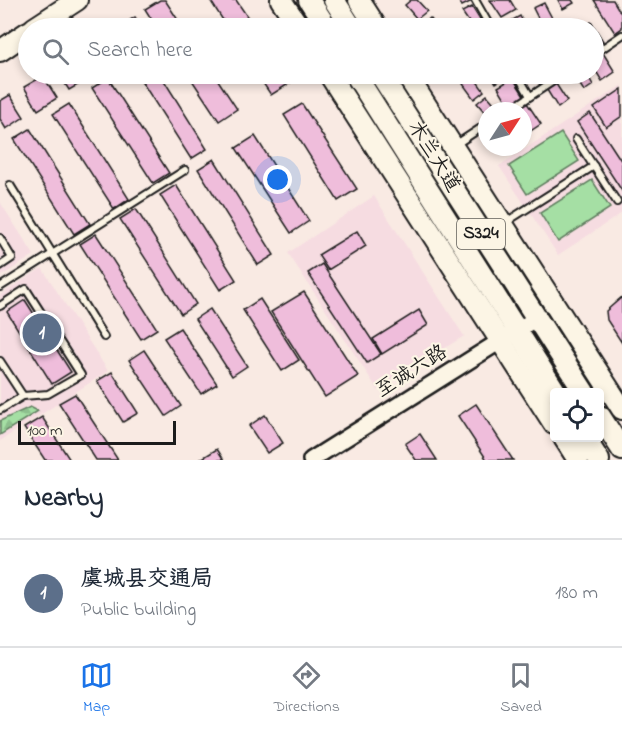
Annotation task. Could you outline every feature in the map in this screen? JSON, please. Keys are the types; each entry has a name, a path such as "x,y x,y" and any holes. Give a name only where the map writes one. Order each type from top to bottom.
{"main road":[{"path":"49,18 77,0"},
{"path":"281,0 293,18"},
{"path":"309,0 321,18"},
{"path":"334,0 346,18"},
{"path":"359,0 371,18"},
{"path":"0,51 18,39"},
{"path":"336,84 508,335 550,415"},
{"name":"木兰大道","path":"361,84 508,335 552,388"},
{"name":"木兰大道","path":"386,84 581,388"},
{"path":"412,84 622,409"},
{"path":"604,422 622,450"},
{"path":"567,442 578,460"},
{"path":"588,442 599,460"}],"street":[{"name":"至诚六路","path":"311,460 535,319"}],"lane":[{"path":"476,0 486,18"},
{"path":"604,47 622,35"},
{"path":"523,84 530,96"},
{"path":"521,102 549,84"},
{"path":"453,147 478,130"},
{"path":"576,139 617,202"},
{"path":"503,224 594,166"},
{"path":"0,287 185,170"},
{"path":"10,185 104,337"},
{"path":"0,238 12,258 0,266"},
{"path":"0,306 26,289 81,375 48,394 23,396 0,410"},
{"path":"0,361 23,396"}],"shaded area":[{"path":"622,85 622,213 558,255 499,166 514,156 532,156 532,144"},
{"path":"374,196 464,336 378,390 288,253"},
{"path":"0,202 34,255 0,277"},
{"path":"42,268 108,371 0,441 0,295"}],"green space":[{"path":"561,133 579,161 527,194 509,166 525,156 532,156 532,151"},
{"path":"592,180 610,208 558,242 540,213"},
{"path":"30,407 38,411 0,435 0,421"}],"building":[{"path":"160,0 165,0 177,18 151,18 145,9"},
{"path":"210,0 236,0 248,18 222,18"},
{"path":"411,0 417,0 427,11 416,18 405,5"},
{"path":"458,0 471,0 472,1 462,6"},
{"path":"490,0 510,0 516,10 502,18"},
{"path":"558,0 572,0 574,3 563,9"},
{"path":"594,0 613,0 622,15 622,28 615,33"},
{"path":"544,3 552,18 538,18 533,8"},
{"path":"472,7 479,18 466,18 462,12"},
{"path":"604,55 615,72 604,80"},
{"path":"29,84 48,84 57,98 38,110 24,87"},
{"path":"65,84 79,84 69,90"},
{"path":"98,84 112,84 169,173 153,183 92,88"},
{"path":"143,84 166,84 207,149 191,159"},
{"path":"195,84 221,84 237,109 219,121"},
{"path":"264,84 288,84 271,95"},
{"path":"463,84 479,84 484,91 474,99"},
{"path":"503,84 517,84 525,97 518,102 507,102 498,87"},
{"path":"556,84 567,101 558,108 547,90"},
{"path":"579,84 592,84 593,85 584,91"},
{"path":"622,89 622,116 606,127 594,108"},
{"path":"10,95 24,117 6,129 0,119 0,101"},
{"path":"487,95 493,102 478,102"},
{"path":"69,104 129,199 114,209 53,114"},
{"path":"302,104 357,189 338,201 284,115"},
{"path":"532,110 541,124 532,130"},
{"path":"590,113 622,162 622,191 577,122"},
{"path":"30,129 90,224 74,234 14,139"},
{"path":"255,136 309,221 291,233 236,148"},
{"path":"214,159 274,255 258,265 198,169"},
{"path":"176,185 236,280 220,290 160,195"},
{"path":"136,209 196,304 181,314 120,219"},
{"path":"357,231 366,246 328,270 318,255"},
{"path":"96,234 157,329 141,339 80,244"},
{"path":"322,264 381,354 367,363 308,273"},
{"path":"304,292 358,376 325,397 271,312"},
{"path":"622,297 622,343 607,320 606,311"},
{"path":"260,299 299,360 282,371 243,310"},
{"path":"25,300 71,372 52,384 7,312"},
{"path":"210,309 247,366 232,376 195,319"},
{"path":"419,310 428,325 382,354 373,339"},
{"path":"180,328 217,384 201,394 164,338"},
{"path":"144,350 181,406 166,416 129,360"},
{"path":"112,372 138,413 123,422 97,381"},
{"path":"75,394 118,460 96,460 59,403"},
{"path":"476,404 513,460 487,460 458,416"},
{"path":"265,415 283,443 267,453 249,426"},
{"path":"42,417 70,460 45,460 24,428"},
{"path":"420,434 437,460 416,460 405,444"},
{"path":"217,449 224,460 201,460 201,459"}],"place":[{"name":"虞城县交通局","path":"42,333"}]}
